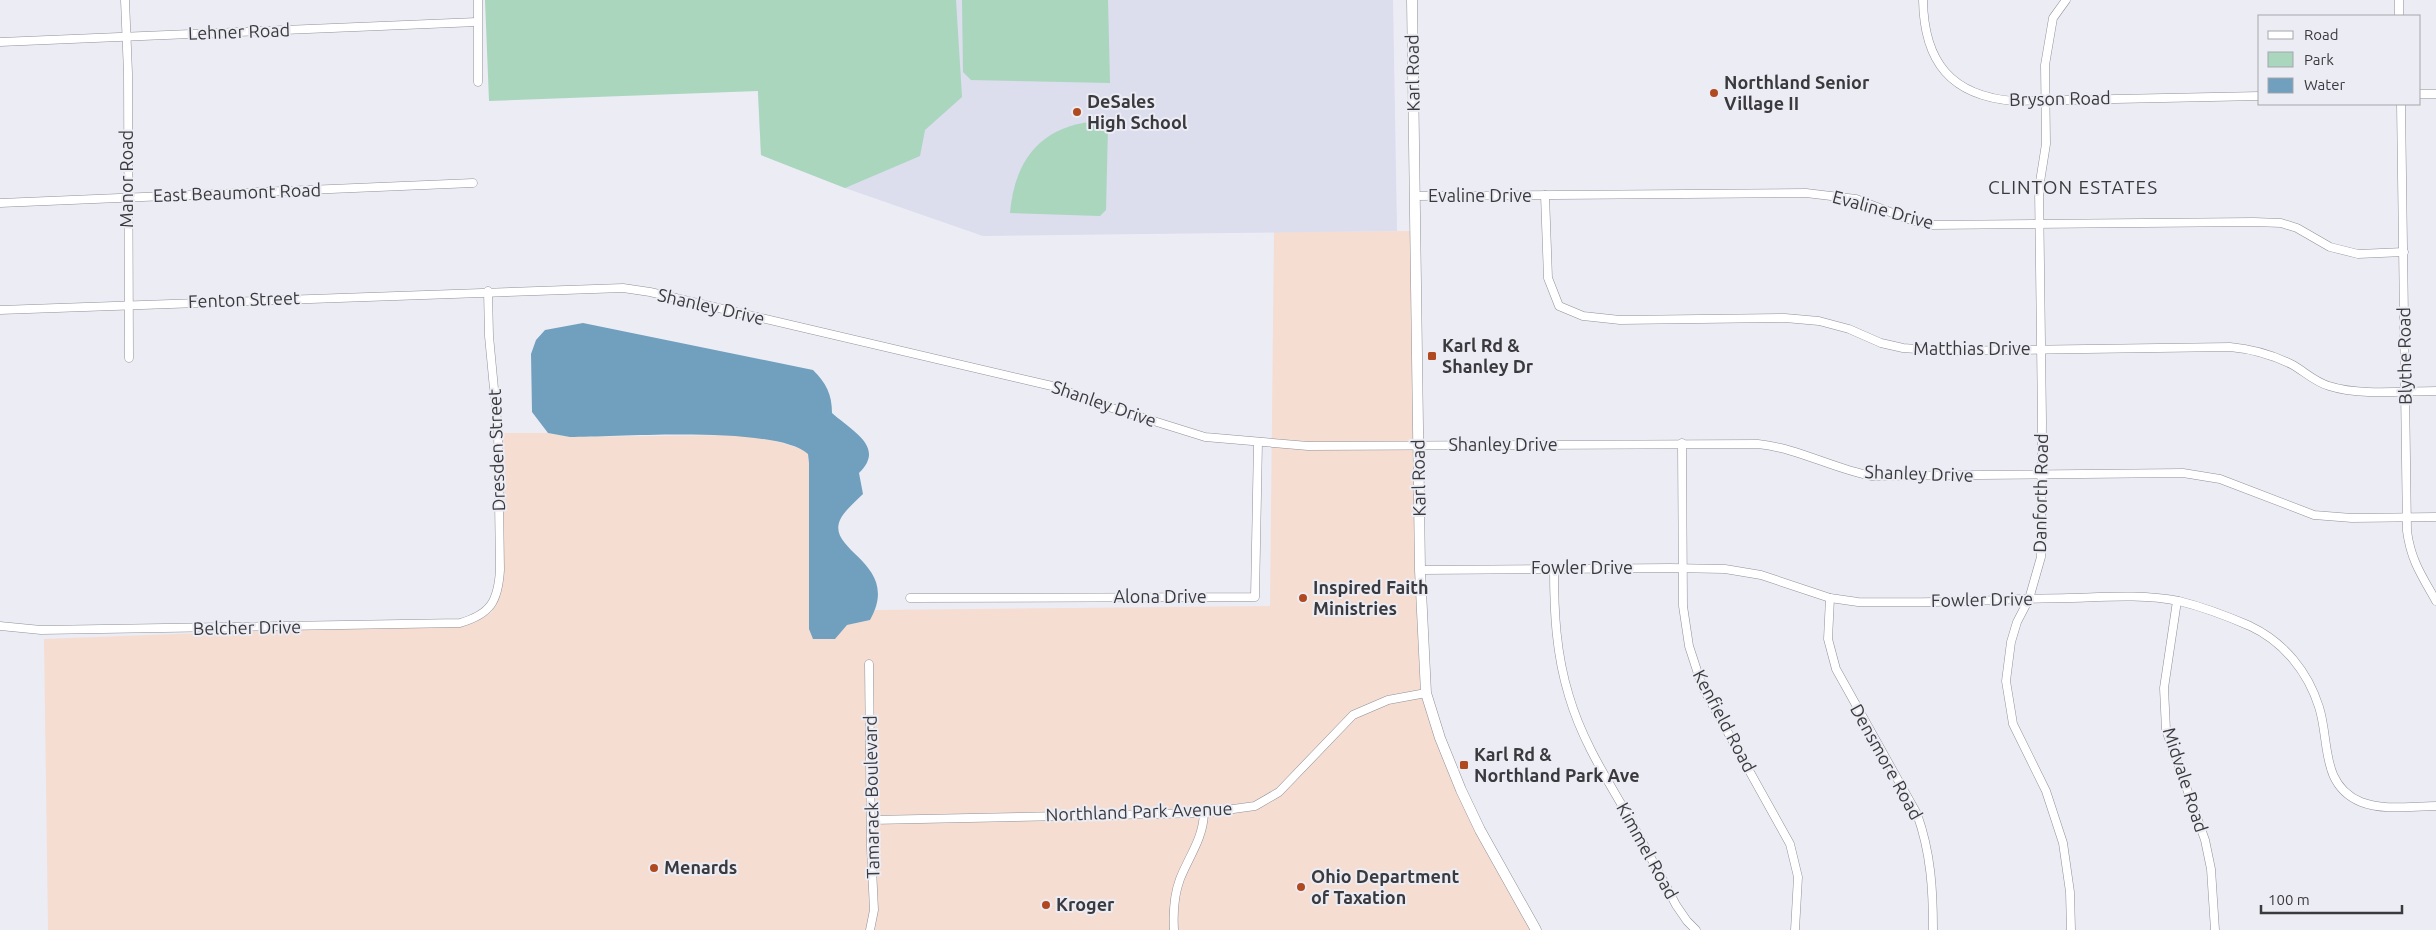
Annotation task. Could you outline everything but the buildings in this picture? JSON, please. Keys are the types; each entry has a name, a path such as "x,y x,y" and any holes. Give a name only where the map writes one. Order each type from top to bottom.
{"main road":[{"name":"Karl Road","path":"1412,0 1420,570 1426,692 1440,738 1461,790 1480,830 1536,930"}],"street":[{"name":"Manor Road","path":"125,0 128,358"},
{"path":"478,0 478,82"},
{"name":"Bryson Road","path":"1923,0 1927,38 1936,60 1950,78 1970,91 1990,99 2046,100 2258,96"},
{"name":"Danforth Road","path":"2066,0 2053,18 2045,65 2046,144 2039,188 2041,557 2029,599 2017,622 2011,642 2006,682 2014,724 2046,791 2063,843 2070,892 2071,930"},
{"path":"2399,0 2399,15"},
{"name":"Lehner Road","path":"0,42 477,22"},
{"path":"2421,94 2436,94"},
{"name":"Blythe Road","path":"2401,105 2407,517 2410,552 2416,568 2436,601"},
{"name":"East Beaumont Road","path":"0,203 474,183"},
{"name":"Evaline Drive","path":"1415,196 1806,193 1856,199 1911,220 1931,225 2281,223 2297,228 2330,246 2344,251 2372,255 2404,252"},
{"name":"Matthias Drive","path":"1545,195 1548,278 1559,306 1583,316 1620,320 1785,318 1827,323 1849,329 1881,343 1904,348 1943,351 2206,346 2248,349 2293,366 2328,386 2348,391 2436,391"},
{"name":"Shanley Drive","path":"488,291 623,288 650,292 1052,386 1112,408 1205,437 1308,446 1738,442 1774,446 1871,476 2190,474 2220,479 2314,515 2344,518 2436,517"},
{"name":"Fenton Street","path":"0,310 488,291"},
{"name":"Dresden Street","path":"488,291 491,364 498,431 500,570 499,590 490,608"},
{"name":"Alona Drive","path":"910,598 1255,597 1258,442"},
{"name":"Kenfield Road","path":"1682,443 1682,568 1686,632 1700,679 1790,844 1798,877 1795,930"},
{"name":"Kimmel Road","path":"1554,569 1554,618 1558,650 1577,721 1676,905 1687,922 1696,930"},
{"name":"Fowler Drive","path":"1420,570 1725,569 1760,575 1830,598 1876,602 2145,597 2178,601 2224,615 2252,627 2288,652 2312,687 2319,708 2330,770 2339,785 2350,796 2377,806 2436,806"},
{"name":"Densmore Road","path":"1830,598 1828,639 1836,669 1917,814 1924,834 1932,882 1933,930"},
{"name":"Midvale Road","path":"2178,601 2164,688 2166,730 2204,840 2211,870 2215,930"},
{"name":"Belcher Drive","path":"0,626 30,630 85,630 460,623 477,618 490,608"},
{"name":"Tamarack Boulevard","path":"869,664 874,910 870,930"},
{"name":"Northland Park Avenue","path":"872,820 1204,813 1255,806 1279,792 1353,715 1388,700 1426,692"},
{"path":"1174,930 1173,913 1180,880 1196,849 1203,827 1204,813"}],"shaded area":[{"name":"DeSales High School","path":"753,0 1393,0 1397,231 983,236 845,188 761,155"},
{"path":"1413,231 1426,693 1446,767 1474,825 1533,930 48,930 44,639 474,623 492,612 498,593 498,433 548,433 570,437 733,435 765,438 802,449 808,454 809,463 809,629 835,638 847,625 870,620 875,610 1270,606 1274,232"}],"green space":[{"path":"485,0 956,0 962,97 925,130 920,156 845,188 761,155 758,91 489,101"},
{"path":"962,0 1108,0 1110,83 971,80 963,72"},
{"path":"1101,121 1108,127 1106,210 1100,216 1010,213 1018,175 1036,147 1048,137 1063,129"}],"water":[{"path":"583,323 813,370 827,389 831,400 832,413 856,433 868,447 869,455 866,464 859,473 863,494 850,506 840,520 839,531 843,541 871,572 877,585 877,601 870,620 847,625 835,639 813,639 809,629 808,454 790,445 764,439 731,436 570,437 548,433 532,412 531,354 536,340 545,330"}],"place":[{"name":"Northland Senior Village II","path":"1714,93"},
{"name":"DeSales High School","path":"1077,112"},
{"name":"Karl Rd & Shanley Dr","path":"1432,356"},
{"name":"Inspired Faith Ministries","path":"1303,598"},
{"name":"Karl Rd & Northland Park Ave","path":"1464,765"},
{"name":"Menards","path":"654,868"},
{"name":"Ohio Department of Taxation","path":"1301,887"},
{"name":"Kroger","path":"1046,905"}],"district":[{"name":"CLINTON ESTATES","path":"2073,187"}]}
